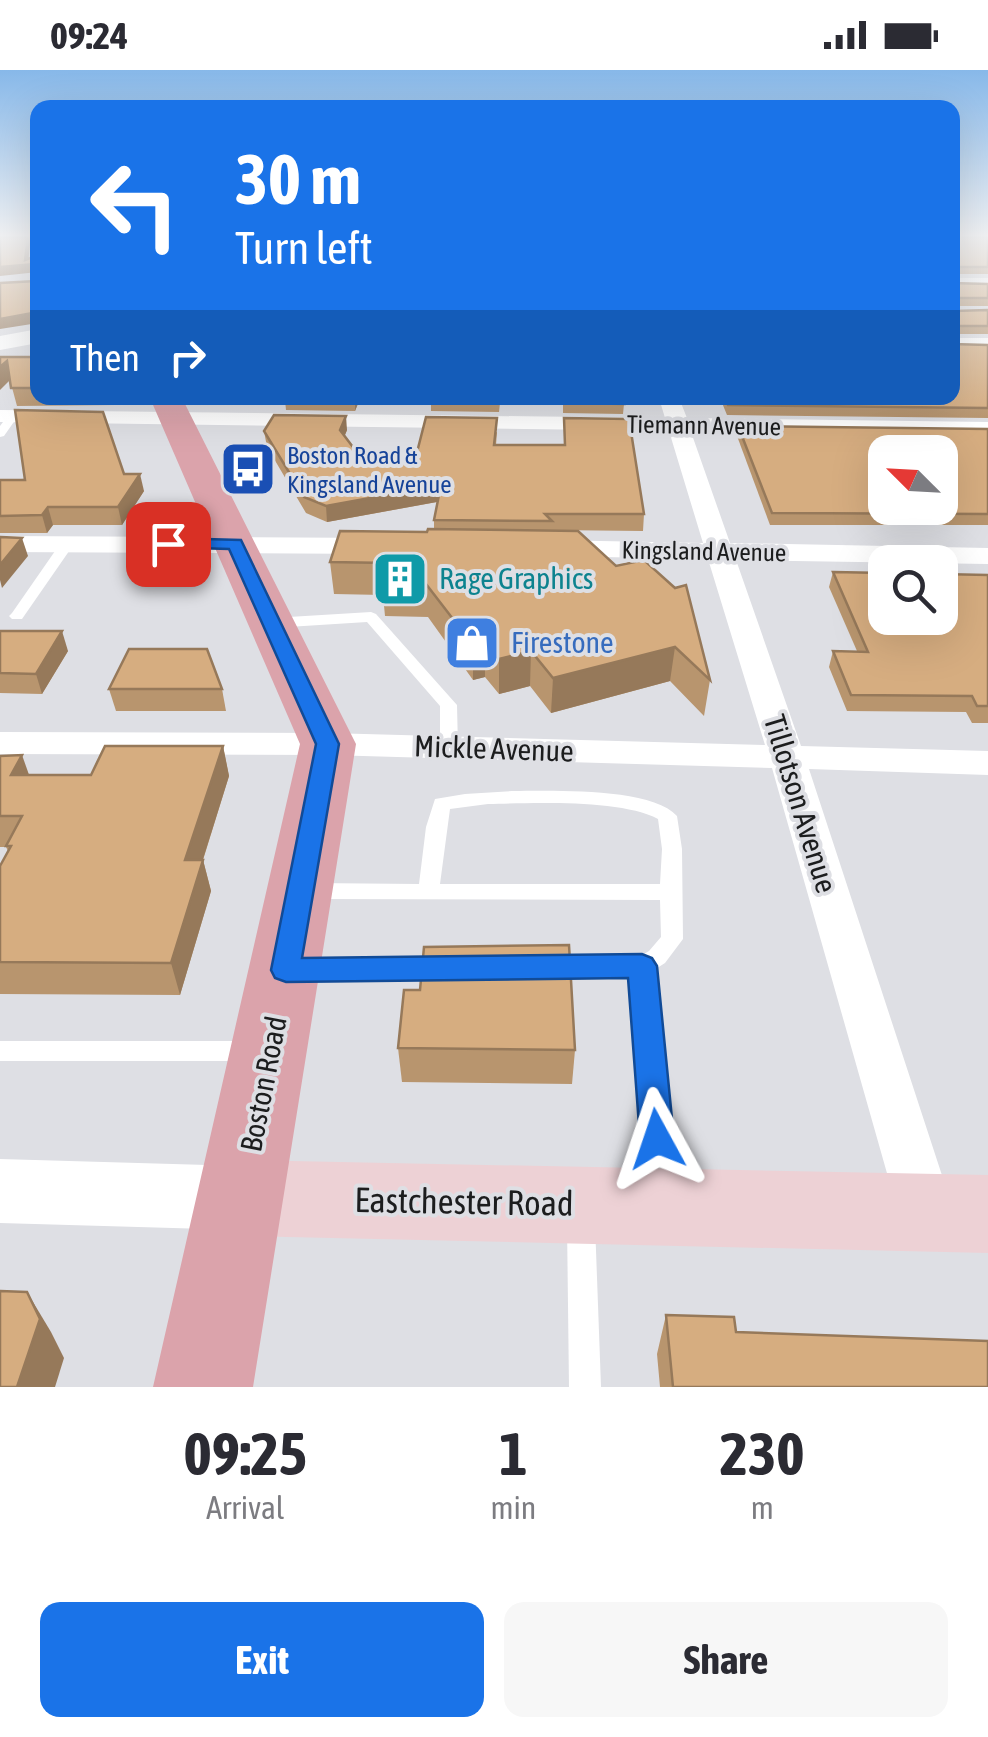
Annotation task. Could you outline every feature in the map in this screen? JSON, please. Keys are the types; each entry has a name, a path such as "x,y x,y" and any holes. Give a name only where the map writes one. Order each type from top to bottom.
{"main road":[{"path":"170,407 328,744"},
{"name":"Boston Road","path":"203,1387 328,744"},
{"name":"Eastchester Road","path":"242,1198 957,1212"}],"street":[{"path":"0,343 30,337"},
{"path":"960,344 988,344"},
{"name":"Tiemann Avenue","path":"4,422 170,407 673,411 988,429"},
{"name":"Tillotson Avenue","path":"673,411 787,758 957,1212"},
{"path":"0,544 409,546"},
{"name":"Kingsland Avenue","path":"525,548 988,556"},
{"name":"Mickle Avenue","path":"0,743 328,744 988,763"},
{"name":"Eastchester Road","path":"0,1191 242,1198"}],"lane":[{"path":"17,616 67,544"},
{"path":"272,623 372,617 449,705 449,748"},
{"path":"429,891 442,804 466,799 630,802 667,816 672,849 672,939 657,957 642,966 527,965"},
{"path":"300,891 670,892"},
{"path":"286,970 477,965"},
{"path":"642,966 662,1208"},
{"path":"0,1051 270,1051"},
{"path":"580,1204 585,1387"}],"building":[{"path":"0,298 30,298 30,313 0,319"},
{"path":"988,310 988,326 960,326 960,311"},
{"path":"960,344 988,345 988,408 728,405 960,405"},
{"path":"0,357 30,357 30,388 11,388 7,361 0,367"},
{"path":"15,410 103,412 124,474 140,474 118,507 48,507 42,515 0,516 0,480 25,480"},
{"path":"274,415 346,416 340,430 362,459 415,460 426,417 497,418 494,445 565,445 564,418 629,419 644,514 545,514 552,521 434,520 441,485 326,506 304,497 264,431"},
{"path":"738,426 988,429 988,514 958,514 958,435 868,435 868,513 772,513"},
{"path":"340,531 578,531 616,566 644,560 675,588 686,585 710,680 675,647 553,678 531,651 499,659 485,642 473,645 426,584 383,583 388,563 330,562"},
{"path":"0,537 22,538 0,565"},
{"path":"833,572 868,573 868,635 958,635 958,574 988,575 988,706 977,706 972,696 851,695 833,651 868,652"},
{"path":"0,631 62,631 36,674 0,673"},
{"path":"129,649 207,649 222,689 109,689"},
{"path":"105,746 223,746 185,860 203,860 171,963 0,962 0,866 22,816 0,816 0,756 22,755 11,775 91,775"},
{"path":"569,945 575,1050 398,1048 404,990 420,990 424,947"},
{"path":"0,1291 27,1292 40,1319 17,1387 0,1387"},
{"path":"666,1315 734,1317 736,1332 988,1341 988,1387 673,1387"}],"place":[{"name":"Boston Road & Kingsland Avenue","path":"248,469"},
{"name":"Rage Graphics","path":"400,579"},
{"name":"Firestone","path":"472,643"}],"route":[{"path":"168,544 235,544 328,744 286,970 642,966 657,1139"}]}
